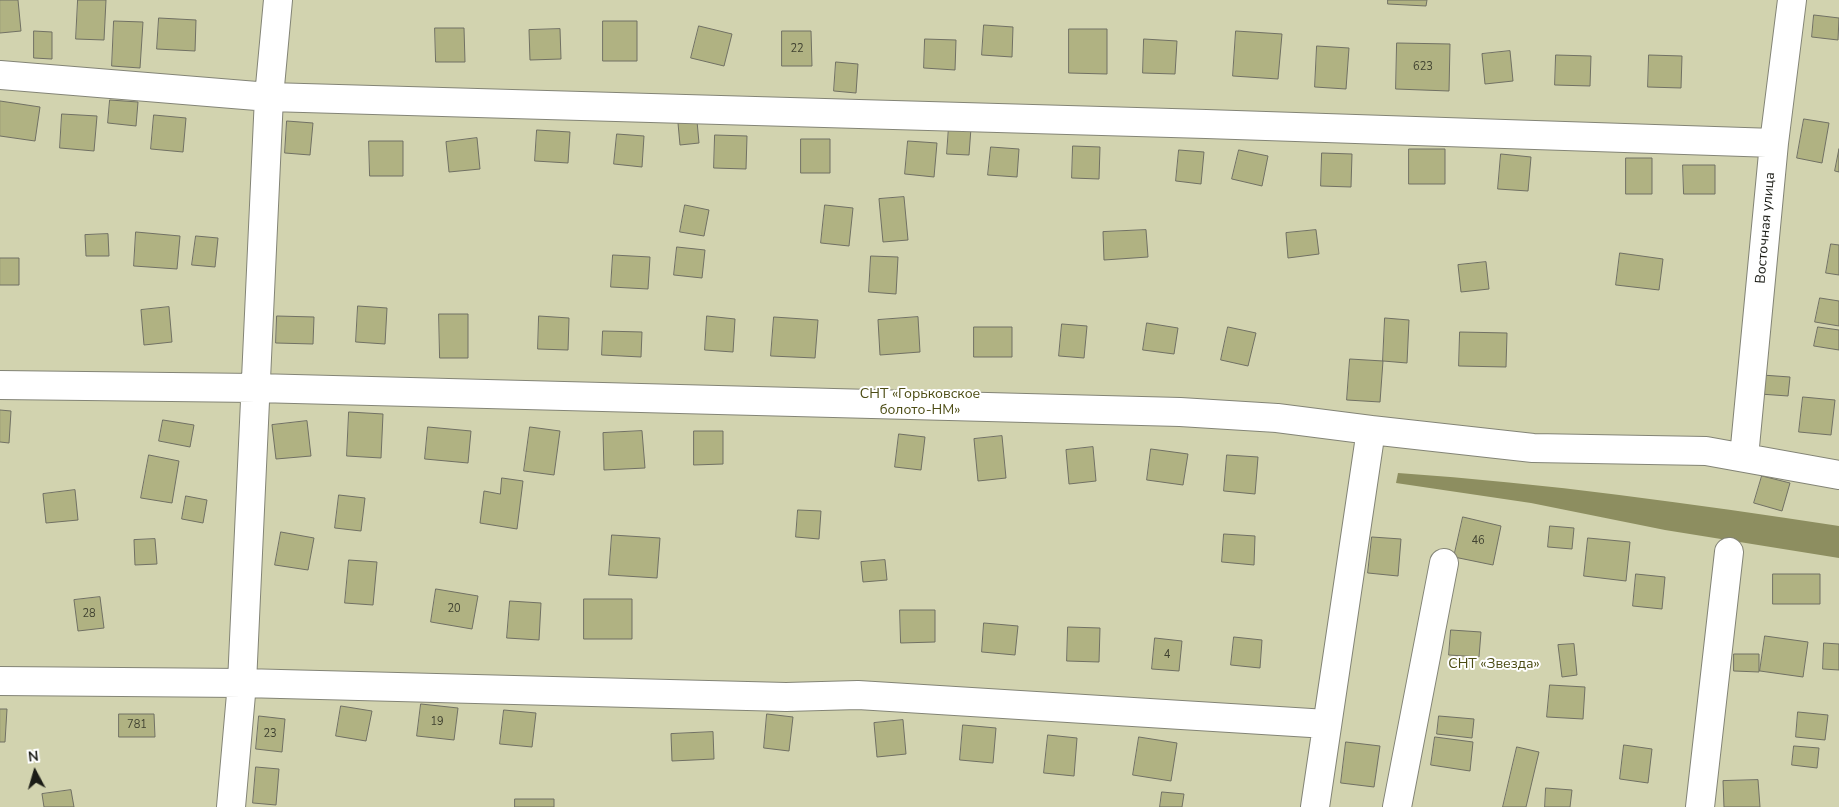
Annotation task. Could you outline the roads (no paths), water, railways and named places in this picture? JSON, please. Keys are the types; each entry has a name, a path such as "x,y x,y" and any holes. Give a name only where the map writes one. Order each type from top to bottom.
{"street":[{"path":"231,807 242,683 269,97 278,0"},
{"name":"Восточная улица","path":"1744,457 1774,143 1792,0"},
{"path":"0,75 269,97 1774,143"},
{"path":"0,385 256,388 1180,412 1277,418 1533,448 1706,452 1744,457 1839,475"},
{"path":"1315,807 1370,430"},
{"path":"1700,807 1729,552"},
{"path":"1397,807 1444,563"},
{"path":"0,681 242,683 786,697 858,695 1327,724"}],"park label":[{"name":"СНТ «Горьковское болото-НМ»","path":"920,404"},
{"name":"СНТ «Звезда»","path":"1494,665"}]}
